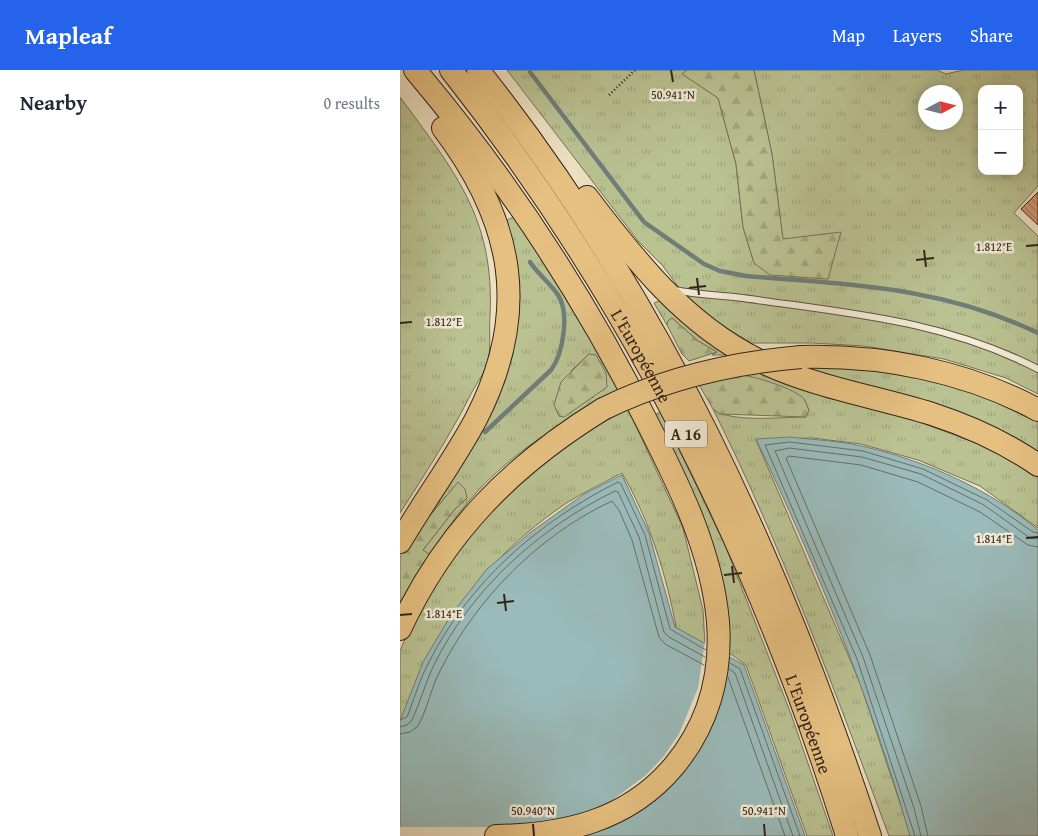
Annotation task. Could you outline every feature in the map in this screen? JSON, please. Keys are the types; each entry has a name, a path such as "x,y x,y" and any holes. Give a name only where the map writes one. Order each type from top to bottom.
{"highway":[{"path":"415,70 487,161 528,219 600,333 644,414 679,488 703,549 712,585 718,632 715,684 697,732 668,773 632,802 586,824 539,835 496,836"},
{"name":"L'Européenne","path":"451,70 515,153 576,242 631,333 682,427 768,613 818,746 847,836"},
{"name":"L'Européenne","path":"478,70 537,148 596,236 661,344 708,431 790,612 828,713 870,836"},
{"path":"489,70 514,99 620,240 661,287 714,334 759,361 811,381 949,420 993,440 1038,465"},
{"path":"400,74 458,149 487,198 504,253 508,290 504,343 490,388 464,440 400,542"},
{"path":"400,629 434,566 480,506 540,451 603,409 649,389 686,376 738,364 801,357 861,358 927,369 991,389 1038,410"}],"lane":[{"path":"661,287 885,318 925,326 1022,361 1038,369"}],"path":[{"path":"609,95 634,70"}],"green space":[{"path":"507,70 687,70 683,74 718,98 736,164 743,227 754,263 783,240 772,154 754,70 937,70 946,74 963,70 1038,70 1038,186 1014,213 1038,236 1038,394 1006,378 944,359 864,346 812,343 751,343 694,308 662,265 639,242"},
{"path":"687,70 754,70 772,154 783,239 841,232 828,279 770,275 754,263 743,227 736,164 718,98 682,74"},
{"path":"400,97 454,173 478,223 486,251 490,281 490,345 485,370 447,438 400,513"},
{"path":"516,216 621,389 559,425 520,452 484,484 463,508 430,555 423,550 455,509 467,498 447,495 408,542 501,387 505,221","holes":["589,354 593,398 571,371"]},
{"path":"662,300 727,355 712,355 717,352 698,341 672,318 668,321 667,325 654,303"},
{"path":"672,318 698,341 717,352 689,361 682,354 667,325 668,321"},
{"path":"589,354 596,355 606,373 607,387 564,417 559,416 554,405 561,382"},
{"path":"797,363 921,374 1038,417 1038,454 816,373"},
{"path":"759,369 922,423 987,447 1038,477 1038,528 980,486 918,460 861,444 812,438 756,440 860,683 911,836 889,836 807,620 762,514 713,409 731,416 743,418 806,417 809,410 804,399 741,375"},
{"path":"741,375 774,384 800,395 809,410 806,417 720,414 713,409 698,383"},
{"path":"628,409 683,528 703,610 705,644 677,632 663,570 641,510 622,473 572,500 545,518 508,550 475,585 460,604 434,645 400,730 400,651 418,607 495,503 582,433"},
{"path":"661,412 725,545 791,714 833,836 807,836 746,665 728,652 654,415"},
{"path":"458,482 465,489 467,498 455,509 423,550 430,555 400,603 400,557 408,542"}],"water":[{"path":"790,437 857,445 889,453 935,469 999,502 1038,530 1038,836 910,836 878,735 841,634 779,487 756,439"},
{"path":"622,475 649,533 675,627 744,665 805,836 400,836 400,721 423,662 451,615 487,569 531,532 584,494"}],"pier":[{"path":"705,641 725,651 704,731 579,836 400,836 400,827 518,827 580,816 607,804 646,775 664,756 679,734 698,688"}],"building":[{"path":"1038,192 1038,225 1021,209"}],"waterway":[{"path":"530,72 644,222 704,264 720,271 746,276 895,290 930,297 1002,317 1038,333"},
{"path":"485,432 551,370 562,344 564,333 562,303 555,291 530,262"}]}
